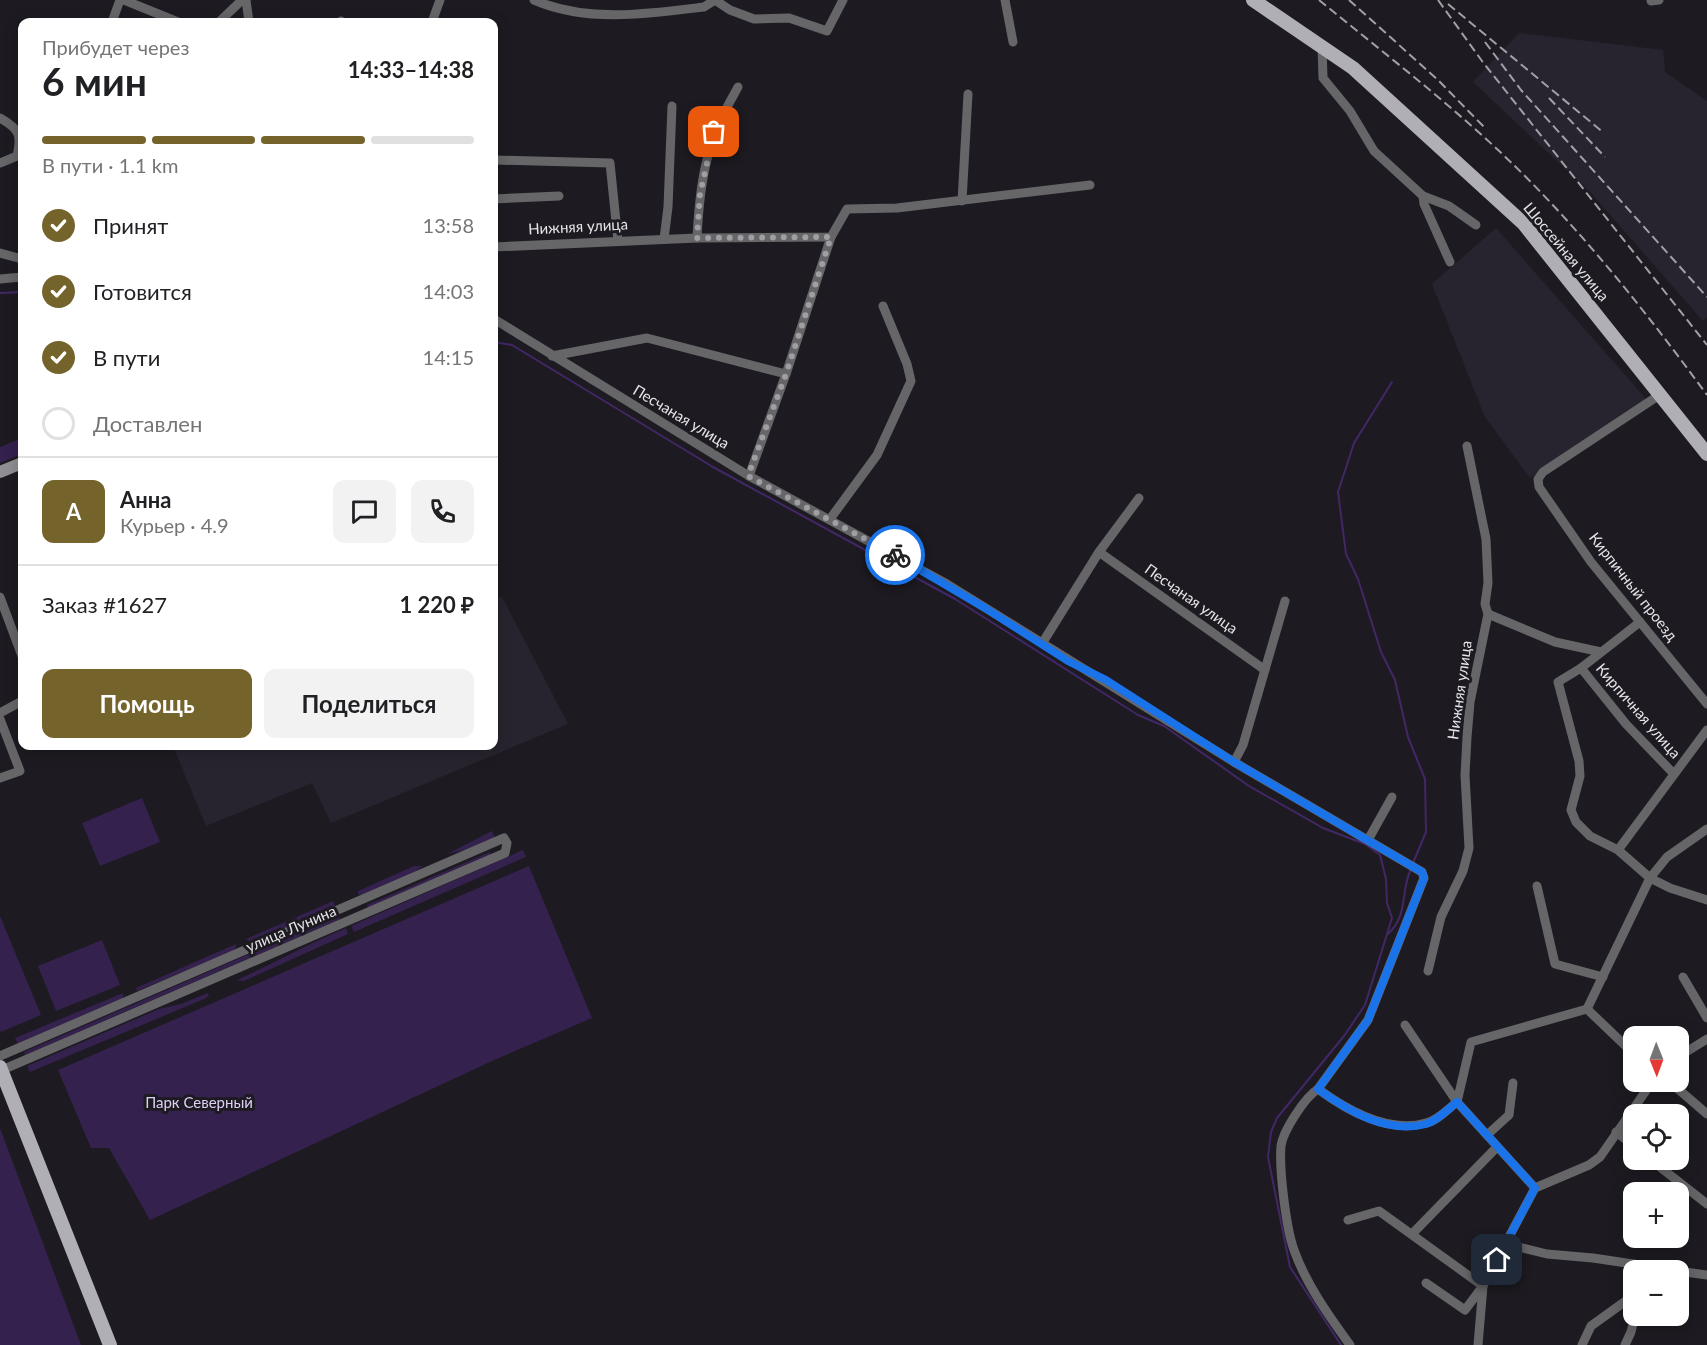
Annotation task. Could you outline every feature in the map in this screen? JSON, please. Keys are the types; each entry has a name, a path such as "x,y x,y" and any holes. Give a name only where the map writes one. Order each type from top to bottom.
{"main road":[{"name":"Шоссейная улица","path":"1253,0 1353,68 1523,223 1707,454"},
{"path":"1,1069 110,1345"}],"street":[{"path":"114,18 122,0 156,18"},
{"path":"224,18 244,0 248,18"},
{"path":"433,18 440,0"},
{"path":"534,0 577,13 626,15 704,7 715,0 730,10 754,19 789,18 827,31 843,0"},
{"path":"1005,0 1012,42"},
{"path":"1322,46 1323,78 1350,111 1374,151 1423,196 1449,206 1476,225"},
{"path":"697,238 700,194 709,146 719,119 738,87"},
{"path":"962,201 968,94"},
{"path":"664,239 668,207 672,106"},
{"path":"0,118 14,126 18,134"},
{"path":"0,163 18,160"},
{"path":"498,160 610,163 618,241"},
{"path":"748,476 786,374 831,237 847,209 897,208 1090,185"},
{"path":"498,200 559,196"},
{"path":"1423,196 1424,204 1450,262"},
{"name":"Нижняя улица","path":"498,247 697,238 831,237"},
{"path":"0,254 18,258"},
{"path":"0,279 18,277"},
{"path":"830,519 877,455 911,381 907,364 882,306"},
{"name":"Песчаная улица","path":"498,322 748,476 947,584 1234,762 1419,869 1424,878 1368,1020 1318,1089 1309,1095 1284,1137 1282,1180 1293,1248 1311,1284 1350,1345"},
{"path":"552,356 647,338 786,374"},
{"name":"Кирпичный проезд","path":"1661,394 1543,472 1538,479 1539,487 1591,562 1707,704"},
{"name":"Нижняя улица","path":"1428,971 1441,917 1463,871 1469,848 1467,737 1470,702 1488,614 1485,604 1488,583 1486,539 1467,446"},
{"path":"0,472 18,465"},
{"path":"1042,642 1099,552 1139,498"},
{"name":"Песчаная улица","path":"1099,552 1265,670"},
{"path":"0,597 18,645"},
{"path":"1234,762 1243,745 1285,601"},
{"path":"1488,614 1556,642 1601,652"},
{"path":"1640,622 1581,668 1558,682 1579,761 1580,776 1571,810 1576,822 1590,836 1618,850 1650,878 1670,888 1707,900"},
{"name":"Кирпичная улица","path":"1581,668 1626,724 1673,773"},
{"path":"0,713 18,703"},
{"path":"0,719 20,771 0,778"},
{"name":"Кирпичная улица","path":"1618,850 1707,730"},
{"path":"1368,840 1392,797"},
{"path":"1318,1089 1341,1106 1389,1125 1404,1127 1429,1123 1457,1102 1471,1042 1587,1009 1650,878 1667,857 1707,830"},
{"path":"355,904 504,838 507,843 505,853 360,916"},
{"path":"1537,886 1555,964 1603,977"},
{"name":"улица Лунина","path":"0,1056 355,904 360,916 1,1069"},
{"path":"1683,977 1707,1018"},
{"path":"1587,1009 1623,1043"},
{"path":"1405,1025 1457,1102 1496,1148 1535,1188"},
{"path":"1689,1050 1707,1039"},
{"path":"1486,1135 1509,1115 1513,1083"},
{"path":"1426,1282 1465,1310 1484,1286 1535,1188 1589,1165 1600,1157 1645,1092"},
{"path":"1682,1092 1707,1114"},
{"path":"1616,1132 1623,1137"},
{"path":"1412,1234 1496,1148"},
{"path":"1664,1170 1707,1204"},
{"path":"1348,1220 1379,1211 1484,1286"},
{"path":"1506,1244 1547,1254 1593,1258 1623,1264"},
{"path":"1689,1273 1707,1275"},
{"path":"1478,1345 1484,1286"},
{"path":"1582,1345 1591,1326 1623,1303"},
{"path":"1625,1345 1633,1326"}],"shaded area":[{"path":"1519,33 1663,50 1665,72 1707,101 1707,317 1703,321 1591,193 1473,82"},
{"path":"1496,228 1647,400 1530,478 1485,417 1432,284"},
{"path":"498,597 502,597 568,724 331,823 312,783 206,826 175,750 498,750"}],"green space":[{"path":"18,440 18,456 0,463 0,447"},
{"path":"142,798 160,842 100,866 82,823"},
{"path":"492,831 495,838 466,850 447,854"},
{"path":"523,850 526,857 354,932 351,926"},
{"path":"490,852 491,855 368,908 367,905"},
{"path":"414,866 423,866 408,876 361,895 358,894 358,891"},
{"name":"Парк Северный","path":"529,866 592,1018 492,1061 150,1220 109,1148 91,1148 58,1070"},
{"path":"333,901 336,908 251,943 246,939"},
{"path":"339,915 340,919 25,1055 24,1052"},
{"path":"0,916 41,1015 1,1032 0,1030"},
{"path":"346,928 348,934 244,981 237,980 318,940"},
{"path":"102,940 120,985 56,1011 38,966"},
{"path":"236,944 235,950 137,991 136,988"},
{"path":"123,993 123,999 18,1044 15,1038"},
{"path":"208,993 209,996 204,999 30,1072 27,1066 159,1009 181,1004"},
{"path":"0,1128 81,1345 0,1345"}],"waterway":[{"path":"0,293 18,292"},
{"path":"498,343 512,345 713,467 955,599 1138,715 1164,726 1249,786 1323,828 1365,844 1380,855 1386,879 1387,903 1392,918 1365,1005 1344,1036 1277,1118 1271,1132 1268,1157 1290,1267 1341,1345"},
{"path":"1392,382 1354,443 1338,492 1346,554 1358,579 1381,652 1395,680 1408,737 1425,779 1426,832 1413,863"},
{"path":"1388,934 1395,927 1402,911 1411,869"}],"railway":[{"path":"1319,0 1454,110 1526,177 1608,267 1707,395"},
{"path":"1349,0 1438,80 1486,129"},
{"path":"1438,0 1482,61 1707,345"},
{"path":"1448,4 1604,133"},
{"path":"1485,42 1521,90 1707,297"},
{"path":"1549,98 1605,157"}],"way so far":[{"path":"714,132 700,194 697,238 831,237 786,374 755,463 748,476 895,555"}],"route":[{"path":"895,555 1042,642 1068,661 1106,680 1234,762 1422,872 1424,878 1368,1020 1318,1089 1341,1106 1389,1125 1404,1127 1429,1123 1457,1102 1496,1148 1535,1188 1497,1260"}]}
